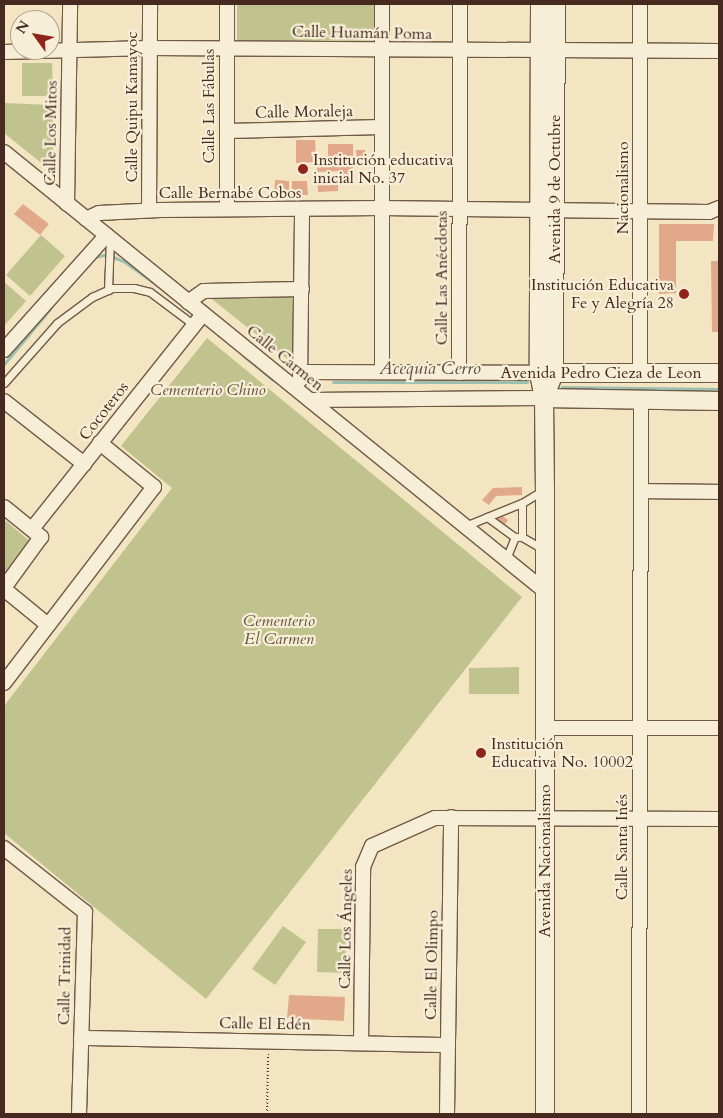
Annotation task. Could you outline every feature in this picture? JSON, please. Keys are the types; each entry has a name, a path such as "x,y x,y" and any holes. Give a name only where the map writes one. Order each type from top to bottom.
{"street":[{"name":"Calle Los Mitos","path":"67,204 70,4"},
{"name":"Calle Quipu Kamayoc","path":"149,210 150,4"},
{"name":"Calle Las Fábulas","path":"226,4 227,209"},
{"path":"382,4 382,372"},
{"name":"Calle Las Anécdotas","path":"459,373 460,4"},
{"name":"Avenida 9 de Octubre","path":"540,4 548,51"},
{"name":"Avenida 9 de Octubre","path":"544,398 546,373 548,51 556,4"},
{"name":"Nacionalismo","path":"640,4 640,373"},
{"name":"Calle Huamán Poma","path":"4,52 150,48 382,51 719,51"},
{"name":"Calle Moraleja","path":"227,131 381,128"},
{"name":"Calle Carmen","path":"4,152 545,591"},
{"name":"Calle Bernabé Cobos","path":"86,219 99,213 149,210 381,208 709,212 719,208"},
{"path":"298,391 302,372 302,210"},
{"path":"4,350 108,237"},
{"path":"188,302 204,291 302,289"},
{"name":"Cocoteros","path":"4,589 37,533 84,464 203,314"},
{"name":"Avenida Pedro Cieza de Leon","path":"302,372 719,373"},
{"name":"Avenida Pedro Cieza de Leon","path":"310,400 544,398 719,401"},
{"name":"Avenida Nacionalismo","path":"544,398 545,1114"},
{"name":"Calle Santa Inés","path":"639,1114 641,400"},
{"path":"4,401 84,464"},
{"path":"4,683 154,487 100,444"},
{"path":"642,492 719,492"},
{"path":"4,507 37,533"},
{"path":"4,589 48,625"},
{"path":"545,728 719,728"},
{"name":"Calle El Olimpo","path":"447,1114 451,817"},
{"name":"Calle Los Ángeles","path":"362,1043 363,867 372,846 384,839 435,818 719,819"},
{"name":"Calle Trinidad","path":"4,848 84,912 79,1114"},
{"name":"Calle El Edén","path":"81,1038 448,1045"}],"lane":[{"path":"108,237 108,290"},
{"path":"4,384 57,324 92,297 108,290 134,288 150,292 194,325"},
{"path":"465,526 522,503 545,489"},
{"path":"506,559 519,537 522,503"},
{"path":"487,517 519,537 545,550"}],"path":[{"path":"267,1114 268,1041"}],"green space":[{"path":"237,4 375,4 375,44 237,42"},
{"path":"22,63 52,63 53,96 22,96"},
{"path":"4,103 52,105 55,174 4,133"},
{"path":"41,235 65,256 30,296 6,275"},
{"path":"4,282 26,301 4,326"},
{"path":"297,293 296,366 208,296"},
{"name":"Cementerio El Carmen","path":"207,338 522,597 206,999 4,833 4,706 172,488 121,446"},
{"path":"6,521 32,543 4,577 4,523"},
{"path":"519,667 519,694 469,694 469,668"},
{"path":"283,926 306,942 275,985 252,969"},
{"path":"318,929 346,929 345,973 317,972"}],"building":[{"path":"296,140 315,140 316,162 296,163"},
{"path":"328,144 353,144 353,156 328,157"},
{"path":"356,150 365,150 365,163 357,163"},
{"path":"317,162 353,162 353,181 340,181 340,171 317,172"},
{"path":"338,176 338,191 318,192 317,177"},
{"path":"275,180 289,181 289,195 274,195"},
{"path":"292,181 307,181 308,195 292,195"},
{"path":"23,204 49,224 40,235 14,214"},
{"path":"659,224 714,224 713,241 676,241 676,293 659,294"},
{"path":"711,261 719,261 719,332 712,332"},
{"path":"522,487 522,495 496,496 489,505 482,500 493,488"},
{"path":"500,514 508,520 502,529 493,522"},
{"path":"289,995 345,997 344,1021 287,1018"}],"waterway":[{"path":"95,257 104,255"},
{"name":"Acequia Cerro","path":"111,256 125,262 164,290"},
{"path":"4,364 50,309"},
{"name":"Acequia Cerro","path":"243,355 272,379"},
{"name":"Acequia Cerro","path":"333,382 527,382"},
{"name":"Acequia Cerro","path":"562,387 719,389"}],"place":[{"name":"Institución educativa inicial No. 37","path":"303,169"},
{"name":"Institución Educativa Fe y Alegría 28","path":"684,294"},
{"name":"Institución Educativa No. 10002","path":"481,753"}],"park label":[{"name":"Cementerio Chino","path":"208,390"}]}
